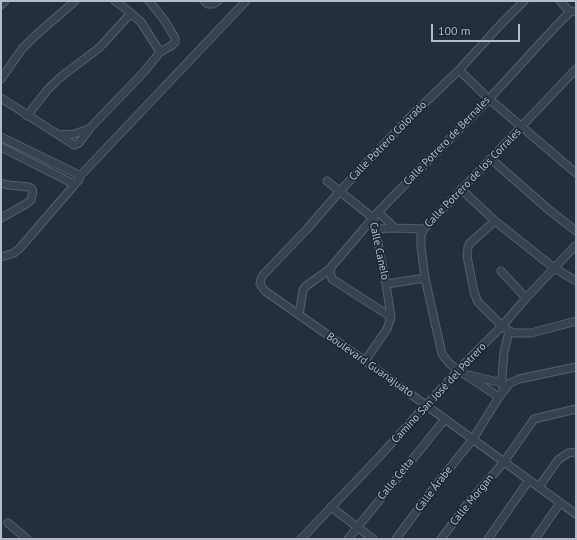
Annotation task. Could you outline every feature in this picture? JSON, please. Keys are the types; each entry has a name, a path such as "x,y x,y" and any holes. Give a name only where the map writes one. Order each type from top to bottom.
{"street":[{"path":"1,5 5,1"},
{"path":"1,79 22,48 75,1"},
{"path":"115,1 141,22 160,52"},
{"path":"1,98 71,144 77,145 82,141 90,128 144,72 160,52 174,44 175,38 166,21 148,1"},
{"path":"204,1 208,4 213,4 218,1"},
{"path":"1,257 18,251 77,180 246,1"},
{"name":"Calle Potrero Colorado","path":"261,287 260,282 263,275 307,229 340,191 404,123 459,70 524,1"},
{"path":"560,1 573,12"},
{"name":"Calle Potrero de Bernales","path":"299,315 303,290 306,286 330,269 378,212 573,12"},
{"path":"27,116 48,89 62,76 99,48 131,13"},
{"name":"Calle Potrero de los Corrales","path":"501,390 461,372 449,363 442,354 425,278 420,241 424,229 576,69"},
{"path":"459,70 489,99 523,126 576,173"},
{"path":"58,135 74,134 90,128"},
{"path":"1,137 77,174 77,180"},
{"path":"1,147 25,159 77,180"},
{"path":"25,159 31,151"},
{"path":"491,160 548,210 576,231"},
{"name":"Calle Canelo","path":"327,181 373,218 391,317"},
{"path":"1,183 29,187 32,189 33,196 31,200 1,218"},
{"path":"461,189 495,221 554,268 576,281"},
{"path":"378,212 395,228"},
{"path":"495,221 470,243 467,250 474,292 478,302 509,331 523,334 532,333 576,320"},
{"path":"375,229 424,229"},
{"name":"Camino San José del Potrero","path":"301,539 426,405 461,372 526,298 576,245"},
{"path":"330,269 330,276 332,279 391,317 387,329 365,361"},
{"path":"501,271 526,298"},
{"path":"386,284 425,278"},
{"name":"Boulevard Guanajuato","path":"261,287 576,514"},
{"path":"501,390 504,352 509,331"},
{"path":"501,390 510,383 519,379 576,367"},
{"path":"461,372 501,390"},
{"name":"Calle Árabe","path":"396,539 436,485 473,439 501,390"},
{"name":"Calle Morgan","path":"441,539 469,502 504,462 534,419 576,409"},
{"name":"Calle Celta","path":"348,539 444,419"},
{"path":"539,487 558,460 568,454 576,452"},
{"path":"488,539 529,480"},
{"path":"534,539 560,503"},
{"path":"331,507 373,539"},
{"path":"8,523 27,539"}]}
